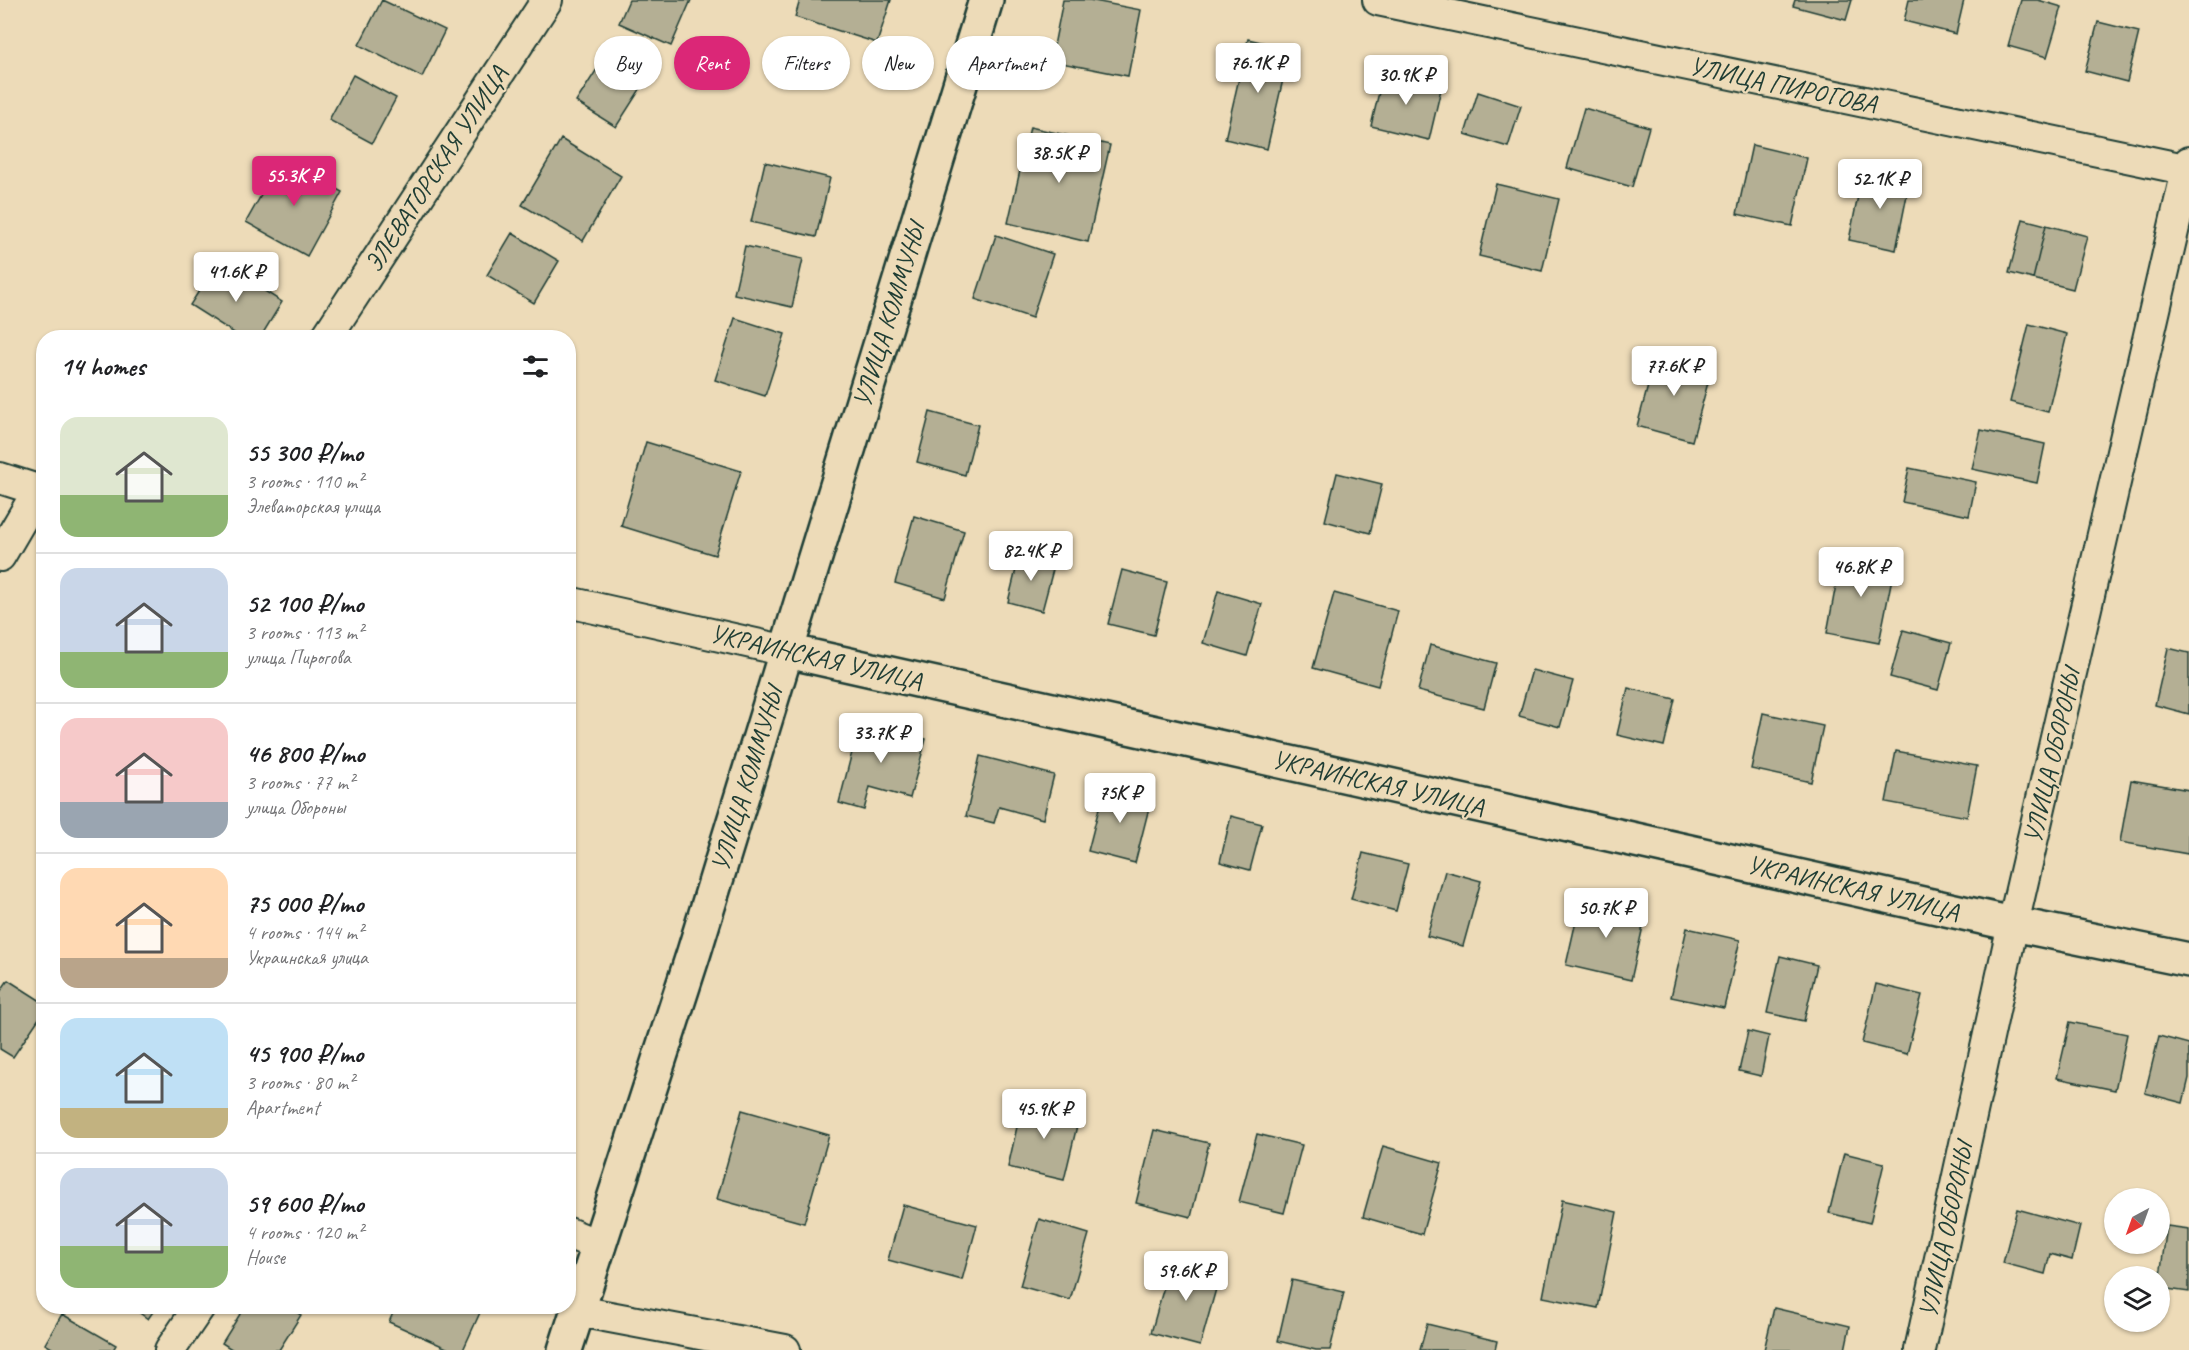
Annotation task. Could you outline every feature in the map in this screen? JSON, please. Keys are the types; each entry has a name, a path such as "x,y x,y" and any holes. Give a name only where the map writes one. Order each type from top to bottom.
{"street":[{"name":"ЭЛЕВАТОРСКАЯ УЛИЦА","path":"331,330 547,0"},
{"name":"УЛИЦА КОММУНЫ","path":"565,1350 600,1246 787,651 986,0"},
{"name":"УЛИЦА ПИРОГОВА","path":"1378,0 2188,167"},
{"name":"УЛИЦА ОБОРОНЫ","path":"1920,1350 2013,924 2188,167"},
{"path":"0,478 36,490"},
{"path":"0,556 36,500"},
{"name":"УКРАИНСКАЯ УЛИЦА","path":"576,604 2013,924 2189,960"},
{"path":"576,1236 600,1246"},
{"path":"578,1311 785,1350"},
{"path":"170,1350 195,1314"}],"building":[{"path":"382,0 445,30 422,77 359,45"},
{"path":"629,0 691,0 671,46 662,42 662,36 648,36 619,23"},
{"path":"800,0 891,0 879,36 862,36 862,38 795,17"},
{"path":"1063,0 1089,0 1141,10 1128,76 1066,64 1066,36 1056,36"},
{"path":"1795,0 1852,0 1846,20 1793,6"},
{"path":"1909,0 1964,0 1956,34 1904,21"},
{"path":"2021,0 2038,0 2062,7 2047,57 2008,46"},
{"path":"2098,22 2139,32 2127,82 2085,71"},
{"path":"1248,39 1290,49 1267,149 1225,139"},
{"path":"1384,71 1442,85 1429,140 1371,126"},
{"path":"594,74 594,90 640,90 616,127 576,102"},
{"path":"353,75 396,98 372,143 329,120"},
{"path":"1478,92 1521,106 1508,147 1465,134"},
{"path":"1584,108 1649,127 1632,187 1567,168"},
{"path":"1030,127 1110,145 1088,242 1008,223"},
{"path":"561,139 621,176 583,241 522,205"},
{"path":"1752,145 1807,158 1792,226 1737,214"},
{"path":"282,158 342,192 307,256 246,222"},
{"path":"765,162 830,178 816,237 751,222"},
{"path":"1863,171 1910,180 1896,250 1849,240"},
{"path":"1496,184 1559,199 1542,271 1479,256"},
{"path":"2023,219 2046,225 2033,279 2009,273"},
{"path":"2046,225 2087,236 2073,289 2033,279"},
{"path":"512,233 559,261 534,303 487,275"},
{"path":"996,235 1053,254 1032,318 975,299"},
{"path":"745,246 803,259 792,307 734,294"},
{"path":"218,261 282,302 265,330 229,330 190,305"},
{"path":"735,318 785,334 765,396 715,380"},
{"path":"2029,324 2067,334 2048,412 2010,402"},
{"path":"1657,353 1712,368 1692,441 1637,426"},
{"path":"930,412 978,425 965,475 917,462"},
{"path":"1981,430 2045,444 2037,483 1972,469"},
{"path":"646,442 741,471 715,555 621,526"},
{"path":"1909,468 1976,482 1969,516 1902,502"},
{"path":"1337,473 1382,484 1370,533 1325,521"},
{"path":"914,516 964,531 945,598 895,583"},
{"path":"1842,552 1895,563 1879,643 1827,633"},
{"path":"1020,553 1055,562 1042,611 1008,602"},
{"path":"1122,570 1167,582 1154,635 1108,624"},
{"path":"1218,591 1262,604 1247,656 1203,643"},
{"path":"1334,593 1398,611 1378,686 1313,668"},
{"path":"1903,630 1951,643 1938,690 1890,677"},
{"path":"1430,645 1496,663 1484,708 1418,691"},
{"path":"2168,648 2189,653 2189,714 2155,705"},
{"path":"1532,670 1573,681 1560,727 1519,716"},
{"path":"1628,688 1675,699 1664,746 1617,735"},
{"path":"1763,713 1823,726 1811,782 1751,769"},
{"path":"860,721 926,739 910,798 870,787 864,810 839,803"},
{"path":"1896,751 1977,766 1967,817 1886,802"},
{"path":"980,756 1054,775 1043,819 999,807 994,823 966,816"},
{"path":"2131,780 2189,790 2188,854 2120,842"},
{"path":"1105,785 1152,796 1135,863 1088,851"},
{"path":"1231,816 1262,824 1250,870 1220,862"},
{"path":"1363,853 1408,864 1396,911 1351,899"},
{"path":"1445,871 1481,881 1463,946 1427,936"},
{"path":"1581,899 1646,913 1631,980 1566,965"},
{"path":"1687,928 1740,940 1724,1008 1671,997"},
{"path":"1780,956 1817,965 1804,1021 1767,1013"},
{"path":"8,980 36,998 36,1023 13,1057 0,1049 0,992"},
{"path":"1876,984 1922,995 1907,1054 1862,1043"},
{"path":"2070,1022 2127,1034 2115,1090 2057,1078"},
{"path":"1748,1031 1769,1036 1761,1076 1739,1071"},
{"path":"2159,1036 2189,1044 2189,1078 2183,1103 2145,1093"},
{"path":"1023,1100 1080,1113 1064,1180 1008,1167"},
{"path":"742,1110 829,1135 804,1223 717,1199"},
{"path":"1154,1130 1209,1143 1191,1217 1136,1203"},
{"path":"1257,1134 1302,1145 1284,1213 1239,1202"},
{"path":"1383,1146 1442,1163 1422,1234 1363,1217"},
{"path":"1844,1153 1884,1163 1870,1223 1829,1213"},
{"path":"1562,1200 1617,1212 1598,1308 1543,1297"},
{"path":"903,1205 977,1225 962,1280 888,1260"},
{"path":"2017,1209 2080,1226 2072,1260 2050,1254 2045,1274 2003,1263"},
{"path":"1039,1219 1089,1234 1070,1300 1020,1286"},
{"path":"2170,1226 2189,1229 2189,1292 2170,1289 2170,1266 2161,1266 2163,1254 2170,1254"},
{"path":"1172,1258 1221,1271 1200,1346 1151,1333"},
{"path":"1292,1280 1344,1292 1330,1350 1316,1350 1278,1341"},
{"path":"1774,1308 1850,1326 1845,1350 1764,1350"},
{"path":"62,1314 116,1345 113,1350 55,1350 45,1344"},
{"path":"141,1314 151,1314 148,1319"},
{"path":"240,1314 301,1315 279,1350 233,1350 222,1343"},
{"path":"392,1314 479,1314 463,1350 451,1350 389,1322"},
{"path":"1427,1324 1497,1341 1495,1350 1420,1350"}]}
